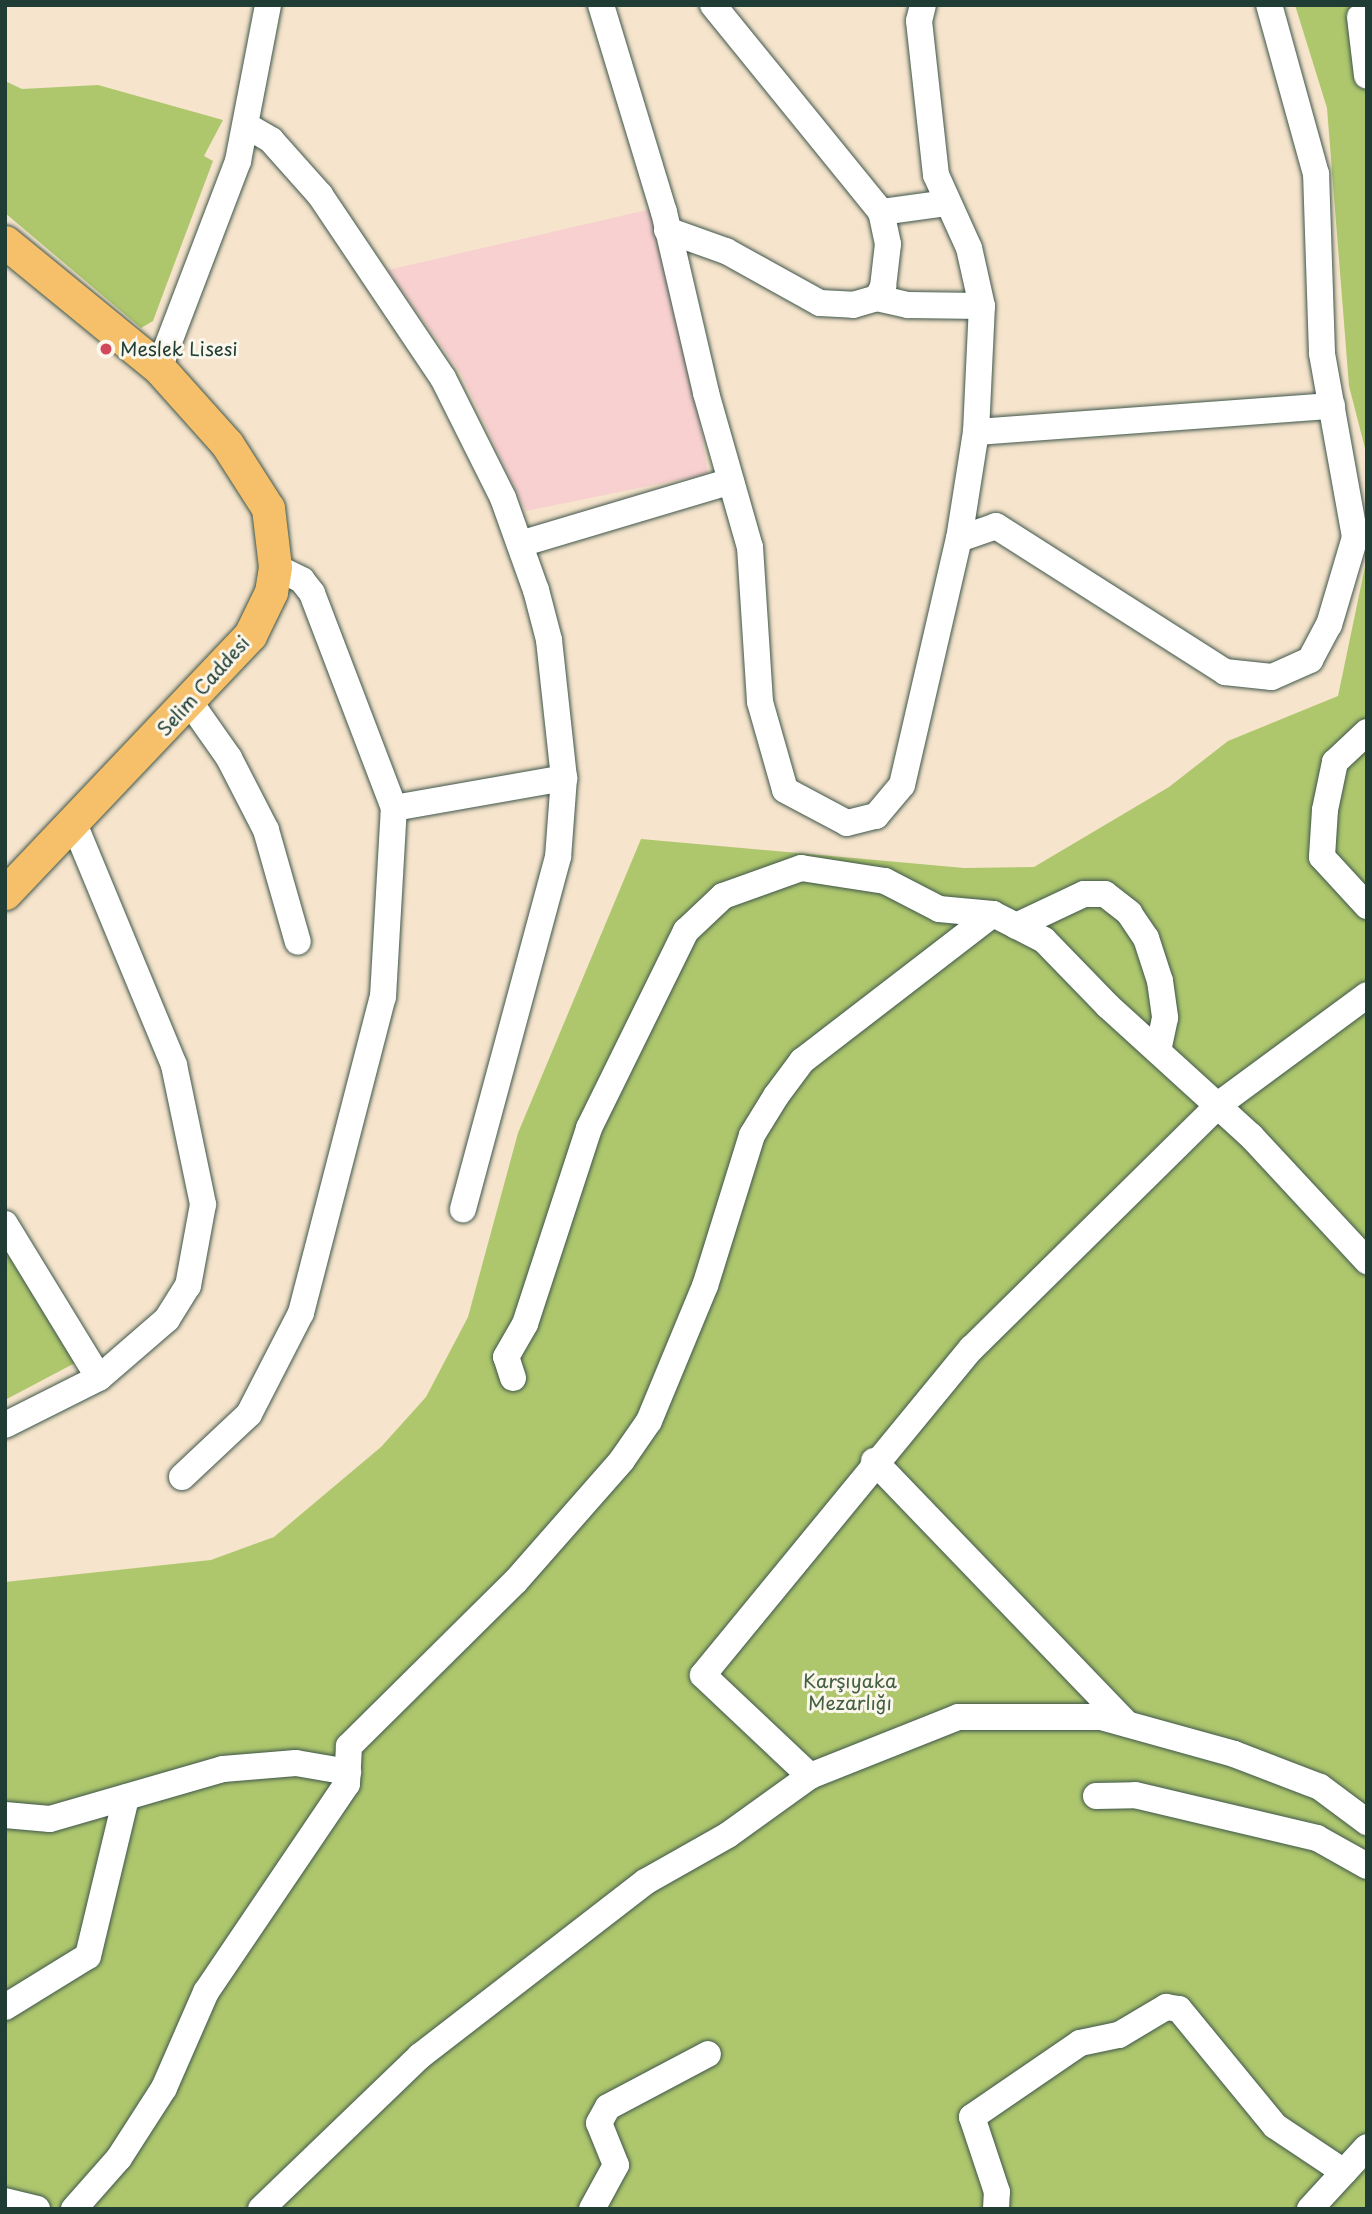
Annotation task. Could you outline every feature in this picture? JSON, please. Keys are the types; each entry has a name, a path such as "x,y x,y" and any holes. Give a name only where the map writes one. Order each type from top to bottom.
{"main road":[{"name":"Selim Caddesi","path":"5,242 159,368 250,474 268,508 275,567 271,592 250,635 5,893"}],"street":[{"path":"159,368 225,200 247,126 268,5"},
{"path":"601,5 667,230 750,547 760,702 785,790 847,823 876,816 902,785 959,539 976,432 982,306 969,248 947,203 929,137 919,21 923,5"},
{"path":"713,5 881,212 888,270 877,298"},
{"path":"959,539 996,526 1225,671 1272,677 1310,660 1329,625 1355,537 1322,353 1316,174 1269,5"},
{"path":"1360,17 1367,76"},
{"path":"247,126 271,140 320,195 443,378 491,469 520,544 549,640 564,778 558,857 463,1209"},
{"path":"881,212 947,203"},
{"path":"667,230 726,251 820,303 853,305 877,298 908,304 982,306"},
{"path":"976,432 1332,407"},
{"path":"520,544 731,481"},
{"path":"182,1477 249,1414 302,1312 383,998 394,808 312,593 302,580 275,567"},
{"path":"189,701 229,758 266,831 298,942"},
{"path":"1367,732 1335,762 1322,857 1367,906"},
{"path":"394,808 564,778"},
{"path":"5,1425 99,1378 167,1319 188,1286 202,1204 174,1065 74,823"},
{"path":"513,1378 506,1357 525,1325 589,1129 686,931 723,896 802,868 885,881 939,909 1005,920 1044,940 1158,1051 1218,1105 1367,1261"},
{"path":"74,2209 119,2158 164,2088 206,1992 347,1784 349,1746 514,1582 622,1461 649,1421 674,1370 705,1286 752,1135 802,1061 1005,920 1084,894 1105,894 1129,913 1146,938 1160,981 1165,1018 1158,1051"},
{"path":"810,1776 703,1675 874,1461 972,1348 1218,1105 1367,995"},
{"path":"5,1224 99,1378"},
{"path":"874,1461 1127,1724"},
{"path":"261,2209 419,2056 645,1882 728,1835 810,1776 958,1717 1101,1717 1234,1754 1320,1787 1367,1822"},
{"path":"5,1815 50,1819 223,1769 296,1763 348,1772"},
{"path":"1096,1796 1135,1796 1317,1838 1367,1866"},
{"path":"5,2007 88,1956 126,1798"},
{"path":"5,1986 41,1985"},
{"path":"996,2209 997,2192 972,2117 1080,2043 1119,2035 1166,2007 1179,2009 1275,2126 1344,2172"},
{"path":"593,2209 615,2165 599,2123 608,2107 708,2054"},
{"path":"1310,2209 1367,2147"},
{"path":"5,2201 37,2209"}],"shaded area":[{"path":"651,209 691,369 708,474 526,511 461,374 388,270"}],"green space":[{"path":"1295,5 1367,5 1367,456 1349,386 1327,108"},
{"path":"5,81 22,89 98,85 223,120 204,156 213,161 153,321 141,328 5,213"},
{"name":"Karşıyaka Mezarlığı","path":"1367,557 1367,2209 5,2209 5,1582 211,1560 274,1537 381,1447 426,1397 468,1317 518,1133 641,839 964,868 1034,867 1169,787 1228,741 1338,696"},
{"path":"5,1247 75,1363 5,1400"}],"place":[{"name":"Meslek Lisesi","path":"106,349"}]}
